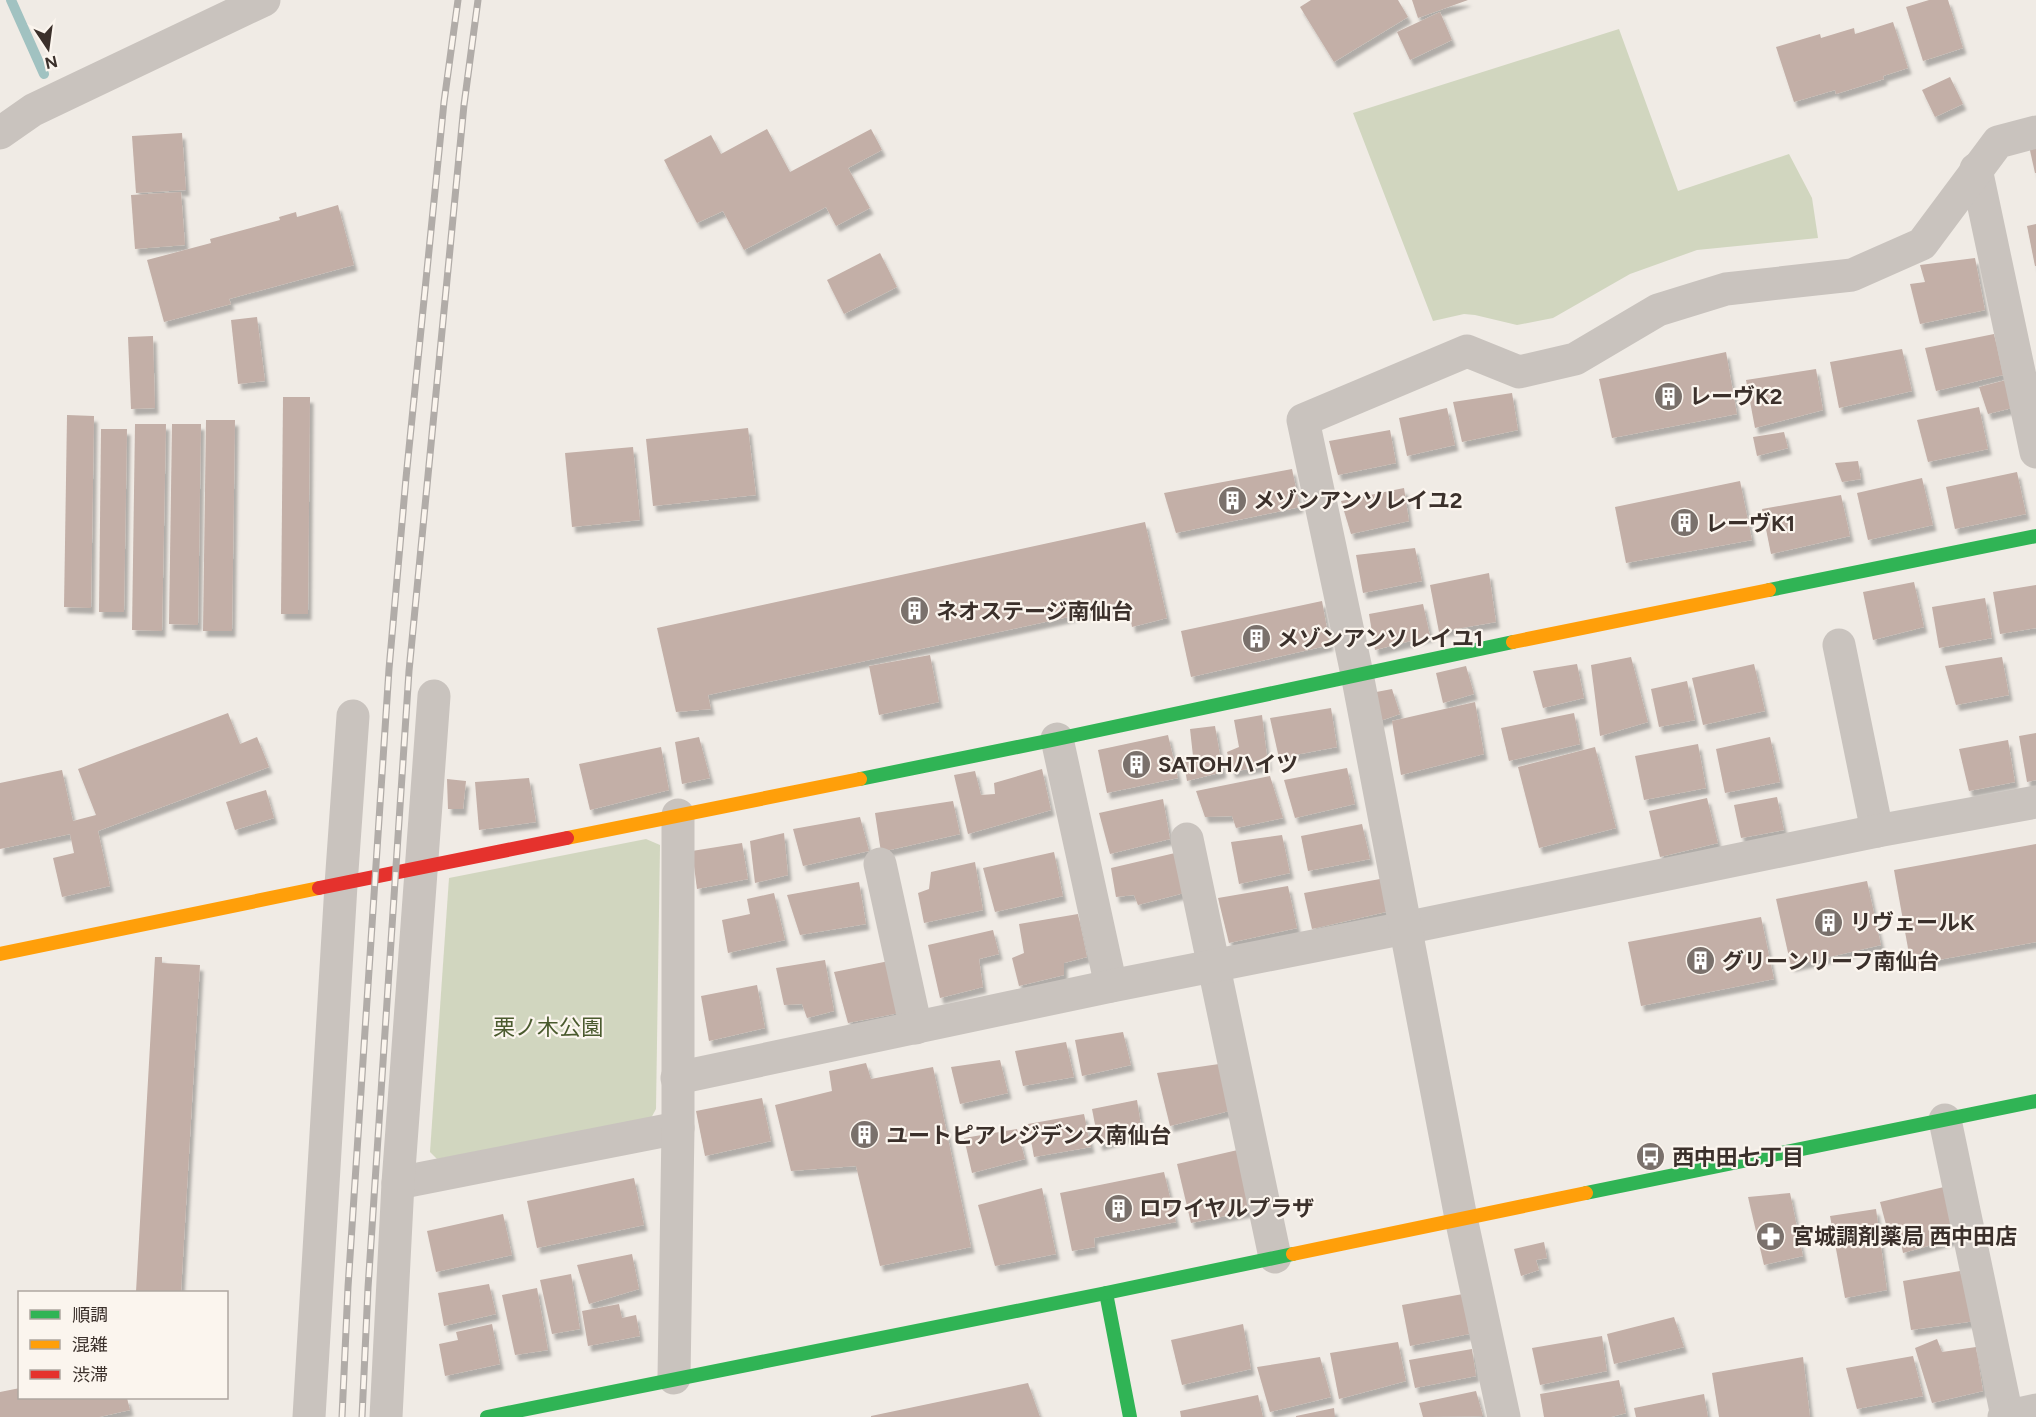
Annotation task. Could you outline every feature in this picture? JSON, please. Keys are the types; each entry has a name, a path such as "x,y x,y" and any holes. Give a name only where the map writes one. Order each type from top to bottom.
{"street":[{"path":"0,133 33,110 254,2"},
{"path":"1504,1417 1461,1218 1356,674 1304,420 1467,351 1519,372 1575,359 1658,310 1726,289 1852,275 1922,244 1998,142 2036,132"},
{"path":"1976,169 2036,452"},
{"path":"0,954 1057,739 1356,674 2036,536"},
{"path":"1839,645 1877,831"},
{"path":"386,1417 398,1183 435,696"},
{"path":"309,1417 353,716"},
{"path":"1057,739 1111,986"},
{"path":"677,1078 1111,986 1877,831 2036,802"},
{"path":"674,1378 678,1128 678,815"},
{"path":"1187,839 1275,1257"},
{"path":"880,864 916,1028"},
{"path":"487,1417 1106,1293 2036,1101"},
{"path":"1945,1120 2016,1415"},
{"path":"398,1183 678,1128"},
{"path":"1106,1293 1130,1417"}],"green space":[{"path":"1619,29 1678,191 1789,154 1812,198 1818,238 1697,250 1630,274 1553,318 1517,325 1464,314 1433,321 1353,113"},
{"name":"栗ノ木公園","path":"646,839 660,845 656,1109 650,1120 437,1159 430,1152 449,878"}],"building":[{"path":"1311,0 1398,0 1408,17 1334,62 1300,7"},
{"path":"1412,0 1468,0 1418,18"},
{"path":"1929,0 1948,0 1963,48 1923,61 1906,7"},
{"path":"1440,12 1452,40 1410,60 1397,32"},
{"path":"1893,22 1908,68 1883,76 1884,79 1836,94 1835,90 1794,102 1776,47 1820,34 1821,38 1854,28 1855,34"},
{"path":"1950,77 1963,104 1935,117 1922,90"},
{"path":"767,129 790,172 871,129 882,150 848,168 870,208 836,226 826,207 744,250 723,211 697,223 664,160 711,135 721,154"},
{"path":"182,133 186,190 136,193 132,136"},
{"path":"2036,145 2036,173 2035,173 2029,146"},
{"path":"181,192 185,245 135,249 131,195"},
{"path":"338,205 354,265 229,299 231,304 164,322 147,260 211,243 210,239 280,220 279,217 296,212 297,217"},
{"path":"2036,224 2036,266 2035,266 2027,226"},
{"path":"880,253 897,287 844,314 827,280"},
{"path":"1975,258 1985,310 1920,324 1910,284 1925,282 1920,265"},
{"path":"257,317 265,381 238,384 231,320"},
{"path":"1994,334 2003,375 1936,391 1925,348"},
{"path":"153,336 155,408 131,409 128,337"},
{"path":"1902,349 1912,391 1839,408 1830,362"},
{"name":"レーヴK2","path":"1726,352 1737,414 1612,438 1599,379"},
{"path":"1816,369 1823,410 1755,428 1746,380"},
{"path":"2006,380 2012,408 1988,414 1979,387"},
{"path":"1512,393 1518,430 1462,442 1453,402"},
{"path":"283,397 310,397 308,614 281,614"},
{"path":"1979,407 1988,449 1928,462 1917,420"},
{"path":"1447,408 1455,445 1407,456 1399,418"},
{"path":"67,415 94,416 91,608 64,607"},
{"path":"206,420 235,420 232,631 203,631"},
{"path":"135,424 166,424 162,631 132,630"},
{"path":"172,424 201,424 198,625 169,624"},
{"path":"748,428 756,495 653,506 646,439"},
{"path":"101,429 127,429 124,612 99,612"},
{"path":"1390,430 1396,463 1338,475 1329,441"},
{"path":"1784,432 1788,448 1757,456 1753,437"},
{"path":"633,447 640,520 572,527 565,453"},
{"path":"1858,461 1861,479 1842,482 1835,463"},
{"name":"メゾンアンソレイユ2","path":"1292,469 1300,507 1176,533 1164,493"},
{"path":"2017,472 2026,514 1955,529 1946,487"},
{"path":"1922,478 1933,525 1868,540 1857,493"},
{"name":"レーヴK1","path":"1740,481 1752,540 1626,563 1615,507"},
{"path":"1404,488 1409,521 1351,534 1341,501"},
{"path":"1841,495 1850,536 1771,554 1762,509"},
{"name":"ネオステージ南仙台","path":"1145,522 1167,618 1132,627 1128,604 708,695 711,709 676,712 657,628"},
{"path":"1415,548 1422,581 1363,593 1356,555"},
{"path":"1489,573 1496,622 1439,632 1430,585"},
{"path":"1914,582 1924,627 1873,640 1863,592"},
{"path":"2036,585 2036,628 2000,634 1993,592"},
{"path":"1985,598 1992,638 1939,648 1932,607"},
{"name":"メゾンアンソレイユ1","path":"1322,601 1330,645 1191,677 1181,631"},
{"path":"1423,604 1430,636 1375,650 1369,614"},
{"path":"930,655 939,702 879,715 869,666"},
{"path":"1631,657 1648,722 1600,736 1591,665"},
{"path":"2002,657 2009,695 1956,705 1945,666"},
{"path":"1577,664 1584,698 1543,708 1533,671"},
{"path":"1754,664 1765,711 1703,725 1692,678"},
{"path":"1466,666 1474,694 1443,703 1436,673"},
{"path":"1687,681 1695,720 1659,727 1651,689"},
{"path":"1392,689 1400,714 1377,722 1371,693"},
{"path":"1475,702 1484,754 1401,775 1392,721"},
{"path":"1331,708 1337,747 1279,758 1270,718"},
{"path":"228,713 240,744 257,737 269,767 98,831 110,886 62,897 53,858 74,853 70,834 0,849 0,783 62,770 73,821 96,815 78,769"},
{"path":"1574,713 1580,744 1509,761 1501,728"},
{"path":"1262,715 1268,765 1232,772 1227,752 1239,747 1234,720"},
{"path":"1215,726 1223,772 1187,781 1183,758 1193,756 1190,729"},
{"path":"2036,733 2036,780 2027,782 2019,736"},
{"name":"SATOHハイツ","path":"1168,735 1178,778 1107,793 1098,750"},
{"path":"699,737 710,778 682,784 675,742"},
{"path":"1770,737 1780,782 1725,793 1716,749"},
{"path":"2008,740 2015,782 1969,791 1959,749"},
{"path":"1698,744 1706,788 1644,800 1635,756"},
{"path":"661,747 669,790 590,810 579,764"},
{"path":"1595,747 1616,828 1539,848 1518,767"},
{"path":"1347,768 1355,804 1295,818 1284,780"},
{"path":"1042,769 1051,810 968,834 954,775 975,771 981,795 995,794 994,783"},
{"path":"1270,776 1283,818 1236,828 1232,816 1205,817 1196,791"},
{"path":"529,778 536,822 479,830 475,782"},
{"path":"447,779 466,781 463,809 448,809"},
{"path":"266,790 274,818 235,830 226,802"},
{"path":"1777,797 1784,830 1741,838 1734,805"},
{"path":"1707,798 1718,843 1660,857 1649,811"},
{"path":"1163,799 1170,839 1110,854 1099,813"},
{"path":"953,801 960,834 881,852 875,813"},
{"path":"860,817 869,851 803,866 793,829"},
{"path":"1362,824 1370,859 1308,871 1301,836"},
{"path":"784,833 788,875 755,883 750,841"},
{"path":"1282,835 1290,873 1239,884 1231,842"},
{"path":"742,843 748,879 697,889 692,851"},
{"path":"2036,844 2036,942 1911,965 1894,870"},
{"path":"1054,852 1063,896 995,912 983,868"},
{"path":"1175,853 1184,893 1138,905 1134,895 1116,897 1111,868"},
{"path":"975,862 983,910 924,923 918,893 929,889 931,872"},
{"path":"1380,879 1390,911 1312,929 1304,893"},
{"name":"リヴェールK","path":"1867,881 1881,945 1791,966 1776,899"},
{"path":"859,882 866,924 800,935 787,895"},
{"path":"1288,886 1297,928 1229,943 1218,898"},
{"path":"774,893 785,940 728,953 722,920 750,914 747,899"},
{"path":"1078,914 1087,957 1064,963 1064,975 1019,986 1012,958 1024,953 1019,924"},
{"name":"グリーンリーフ南仙台","path":"1761,917 1774,979 1641,1006 1628,942"},
{"path":"993,930 999,954 979,959 983,987 940,998 928,945"},
{"path":"155,957 162,957 162,963 200,965 181,1291 136,1291"},
{"path":"825,960 834,1011 807,1018 802,1004 784,1005 776,968"},
{"path":"889,961 899,1013 848,1023 834,972"},
{"path":"757,985 765,1028 709,1041 701,996"},
{"path":"1123,1032 1131,1065 1082,1076 1075,1040"},
{"path":"1066,1042 1074,1077 1023,1086 1015,1051"},
{"path":"1000,1060 1008,1093 960,1104 951,1067"},
{"name":"ユートピアレジデンス南仙台","path":"866,1063 871,1079 933,1067 971,1247 880,1266 856,1166 791,1171 775,1105 832,1091 829,1071"},
{"path":"1226,1063 1233,1110 1170,1126 1157,1073"},
{"path":"762,1098 771,1141 705,1156 696,1111"},
{"path":"1137,1100 1142,1132 1099,1145 1092,1109"},
{"path":"1084,1114 1091,1147 1034,1157 1028,1124"},
{"path":"1017,1129 1025,1159 972,1173 964,1138"},
{"path":"1242,1149 1255,1210 1191,1223 1177,1164"},
{"name":"ロワイヤルプラザ","path":"1164,1172 1176,1222 1094,1238 1095,1247 1072,1251 1060,1193"},
{"path":"634,1178 644,1225 537,1248 527,1201"},
{"path":"1944,1187 1953,1239 1903,1253 1899,1233 1888,1232 1880,1202"},
{"path":"1042,1188 1056,1254 995,1266 978,1205"},
{"path":"1790,1193 1803,1256 1764,1265 1748,1197"},
{"path":"1876,1209 1887,1290 1845,1298 1830,1216"},
{"path":"503,1214 512,1255 436,1272 427,1231"},
{"path":"1544,1242 1547,1258 1536,1260 1539,1270 1521,1276 1514,1249"},
{"path":"632,1254 639,1289 589,1304 577,1265"},
{"path":"1960,1271 1975,1321 1911,1330 1903,1281"},
{"path":"571,1274 580,1329 552,1334 540,1280"},
{"path":"489,1284 496,1314 444,1326 438,1293"},
{"path":"537,1288 548,1350 515,1355 502,1295"},
{"path":"1463,1294 1469,1334 1410,1346 1402,1305"},
{"path":"619,1304 622,1318 636,1315 640,1336 588,1346 582,1311"},
{"path":"1674,1317 1684,1347 1614,1364 1607,1334"},
{"path":"492,1324 500,1364 445,1376 439,1344 458,1340 456,1332"},
{"path":"1243,1324 1251,1369 1182,1385 1171,1340"},
{"path":"1602,1336 1607,1371 1540,1385 1532,1348"},
{"path":"1937,1339 1942,1352 1976,1347 1983,1391 1932,1403 1915,1348"},
{"path":"1398,1342 1406,1381 1339,1399 1330,1353"},
{"path":"1472,1349 1476,1376 1415,1388 1409,1360"},
{"path":"1913,1356 1923,1396 1857,1409 1846,1368"},
{"path":"1320,1357 1331,1397 1270,1412 1257,1367"},
{"path":"1803,1357 1810,1417 1719,1417 1712,1373"},
{"path":"1619,1380 1626,1413 1611,1417 1544,1417 1540,1394"},
{"path":"1028,1383 1040,1417 871,1417 871,1416"},
{"path":"18,1388 18,1399 127,1399 130,1410 99,1417 0,1417 0,1392"},
{"path":"1476,1391 1483,1416 1423,1417 1419,1403"},
{"path":"1704,1394 1708,1417 1636,1417 1634,1408"},
{"path":"1258,1395 1263,1417 1181,1417 1180,1411"},
{"path":"1334,1408 1335,1417 1296,1417 1296,1416"}],"waterway":[{"path":"11,0 44,74"}],"railway":[{"path":"342,1417 348,1287 389,669 444,102 458,0"},
{"path":"362,1417 368,1288 409,671 464,105 478,0"}],"traffic: fast":[{"path":"1769,590 2036,536"},
{"path":"860,779 1513,642"},
{"path":"1586,1193 2036,1101"},
{"path":"487,1417 1293,1254"},
{"path":"1106,1293 1130,1417"}],"traffic: slow":[{"path":"1513,642 1769,590"},
{"path":"567,838 860,779"},
{"path":"0,954 319,888"},
{"path":"1293,1254 1586,1193"}],"traffic: jam":[{"path":"319,888 567,838"}],"place":[{"name":"レーヴK2","path":"1668,396"},
{"name":"メゾンアンソレイユ2","path":"1232,500"},
{"name":"レーヴK1","path":"1684,523"},
{"name":"ネオステージ南仙台","path":"915,611"},
{"name":"メゾンアンソレイユ1","path":"1256,638"},
{"name":"SATOHハイツ","path":"1137,764"},
{"name":"リヴェールK","path":"1829,922"},
{"name":"グリーンリーフ南仙台","path":"1701,961"},
{"name":"ユートピアレジデンス南仙台","path":"865,1135"},
{"name":"西中田七丁目","path":"1651,1157"},
{"name":"ロワイヤルプラザ","path":"1118,1208"},
{"name":"宮城調剤薬局 西中田店","path":"1771,1236"}]}
